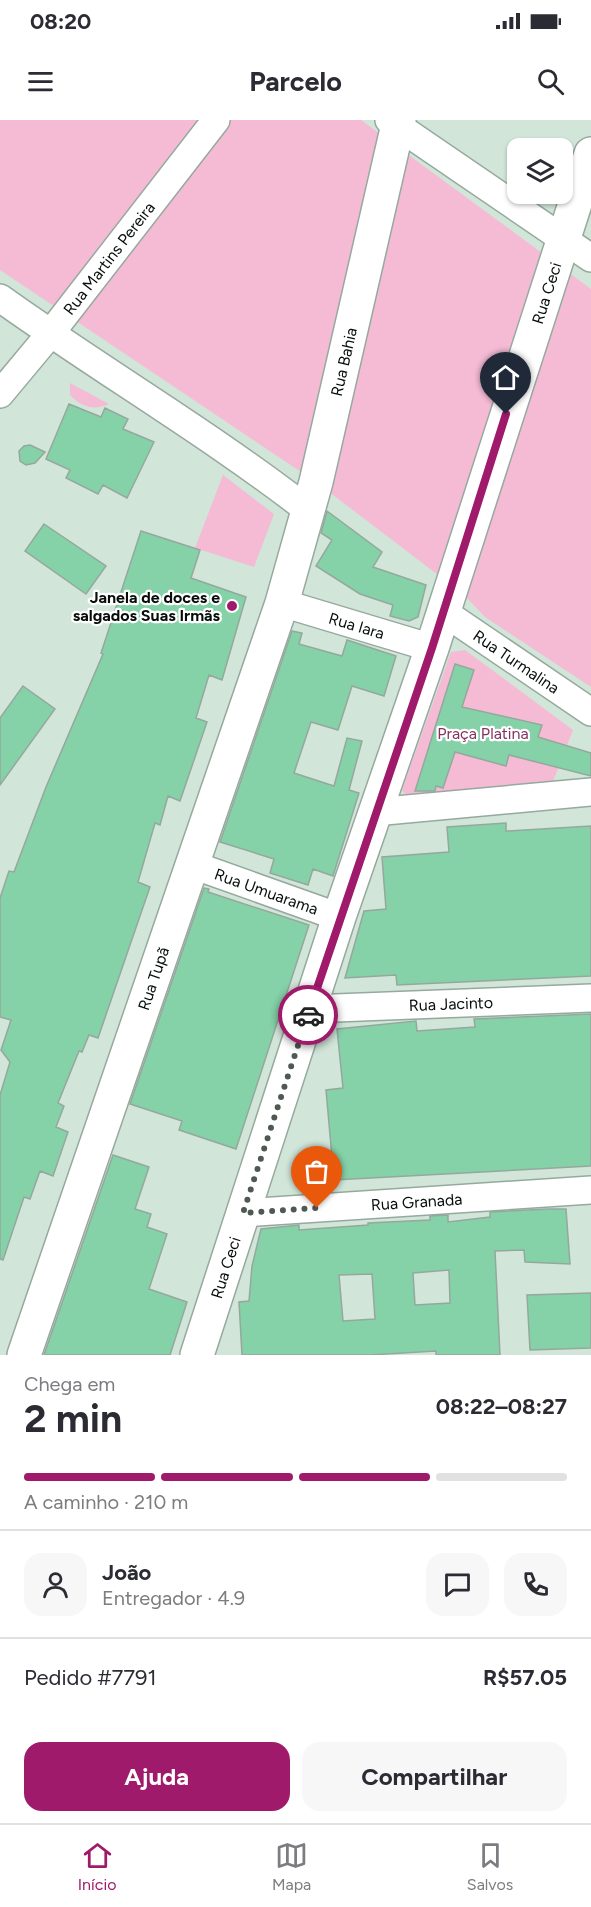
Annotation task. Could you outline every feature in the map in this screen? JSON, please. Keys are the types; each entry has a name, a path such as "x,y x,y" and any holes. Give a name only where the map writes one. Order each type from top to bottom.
{"main road":[{"name":"Rua Bahia","path":"282,603 309,511 395,122"},
{"name":"Rua Ceci","path":"197,1355 339,917 432,648 442,610 591,154"},
{"name":"Rua Tupã","path":"24,1355 282,603"}],"street":[{"name":"Rua Martins Pereira","path":"0,394 50,334 216,120"},
{"path":"395,122 591,258"},
{"path":"0,298 50,334 183,421 309,511"},
{"name":"Rua Iara","path":"282,603 432,648"},
{"name":"Rua Turmalina","path":"442,610 591,712"},
{"path":"375,812 591,792"},
{"name":"Rua Umuarama","path":"193,865 339,917"},
{"name":"Rua Jacinto","path":"310,1009 591,998"},
{"name":"Rua Granada","path":"243,1213 591,1190"}],"green space":[{"path":"0,120 361,120 591,289 591,687 485,617 463,594 316,482 0,270"},
{"path":"70,383 109,404 98,407 83,405 70,395"},
{"path":"223,475 274,514 254,567 195,548"},
{"name":"Praça Platina","path":"465,650 573,730 552,784 407,796 402,790 451,652"}],"building":[{"path":"69,404 101,417 105,408 128,419 123,429 154,442 127,498 103,485 98,494 66,478 70,470 46,459"},
{"path":"30,445 45,452 35,463 26,465 20,461 19,451 24,446"},
{"path":"327,511 382,552 373,567 426,585 418,617 409,621 390,616 393,605 360,594 316,566 332,540 321,533"},
{"path":"44,524 106,566 86,594 25,551"},
{"path":"141,531 200,550 191,578 246,597 222,680 209,675 196,718 207,722 180,801 168,796 160,825 155,823 138,882 150,887 98,1038 89,1035 82,1052 79,1051 58,1103 64,1106 56,1127 68,1132 53,1176 40,1171 30,1199 24,1197 3,1260 0,1259 0,1095 10,1062 1,1050 11,1020 0,1017 0,898 9,871 14,872 46,787 103,654 101,653"},
{"path":"292,631 302,633 299,644 342,656 347,640 396,656 384,696 352,686 338,730 311,722 294,773 334,786 347,738 362,741 349,790 359,793 333,876 313,869 308,885 270,873 274,859 220,842"},
{"path":"455,664 474,670 462,707 542,725 538,737 591,753 591,776 509,755 506,766 455,752 443,788 436,786 435,791 415,791"},
{"path":"23,686 55,709 0,785 0,718"},
{"path":"506,823 506,831 591,826 591,976 397,985 396,975 345,978 364,911 386,909 382,857 449,852 447,827"},
{"path":"204,888 209,889 208,892 309,925 236,1149 179,1130 182,1121 130,1104"},
{"path":"591,1014 591,1166 334,1180 326,1090 343,1088 337,1029 416,1021 417,1031 475,1027 474,1019"},
{"path":"113,1155 149,1167 135,1209 151,1214 147,1227 167,1234 149,1289 187,1302 170,1355 44,1355"},
{"path":"566,1209 570,1264 525,1262 524,1250 495,1251 500,1355 436,1355 436,1351 370,1355 242,1355 239,1302 249,1301 252,1266 261,1229 299,1225 299,1230 368,1225 368,1223 430,1220 430,1216 448,1215 448,1222 490,1217 490,1212","holes":["449,1270 450,1303 415,1305 413,1273","372,1274 375,1319 343,1321 339,1275"]},
{"path":"591,1293 591,1348 530,1350 527,1295"}],"way so far":[{"path":"308,1015 243,1213 317,1208"}],"place":[{"name":"Janela de doces e salgados Suas Irmãs","path":"232,606"}],"route":[{"path":"308,1015 367,833 432,648 442,610 506,414"}]}
